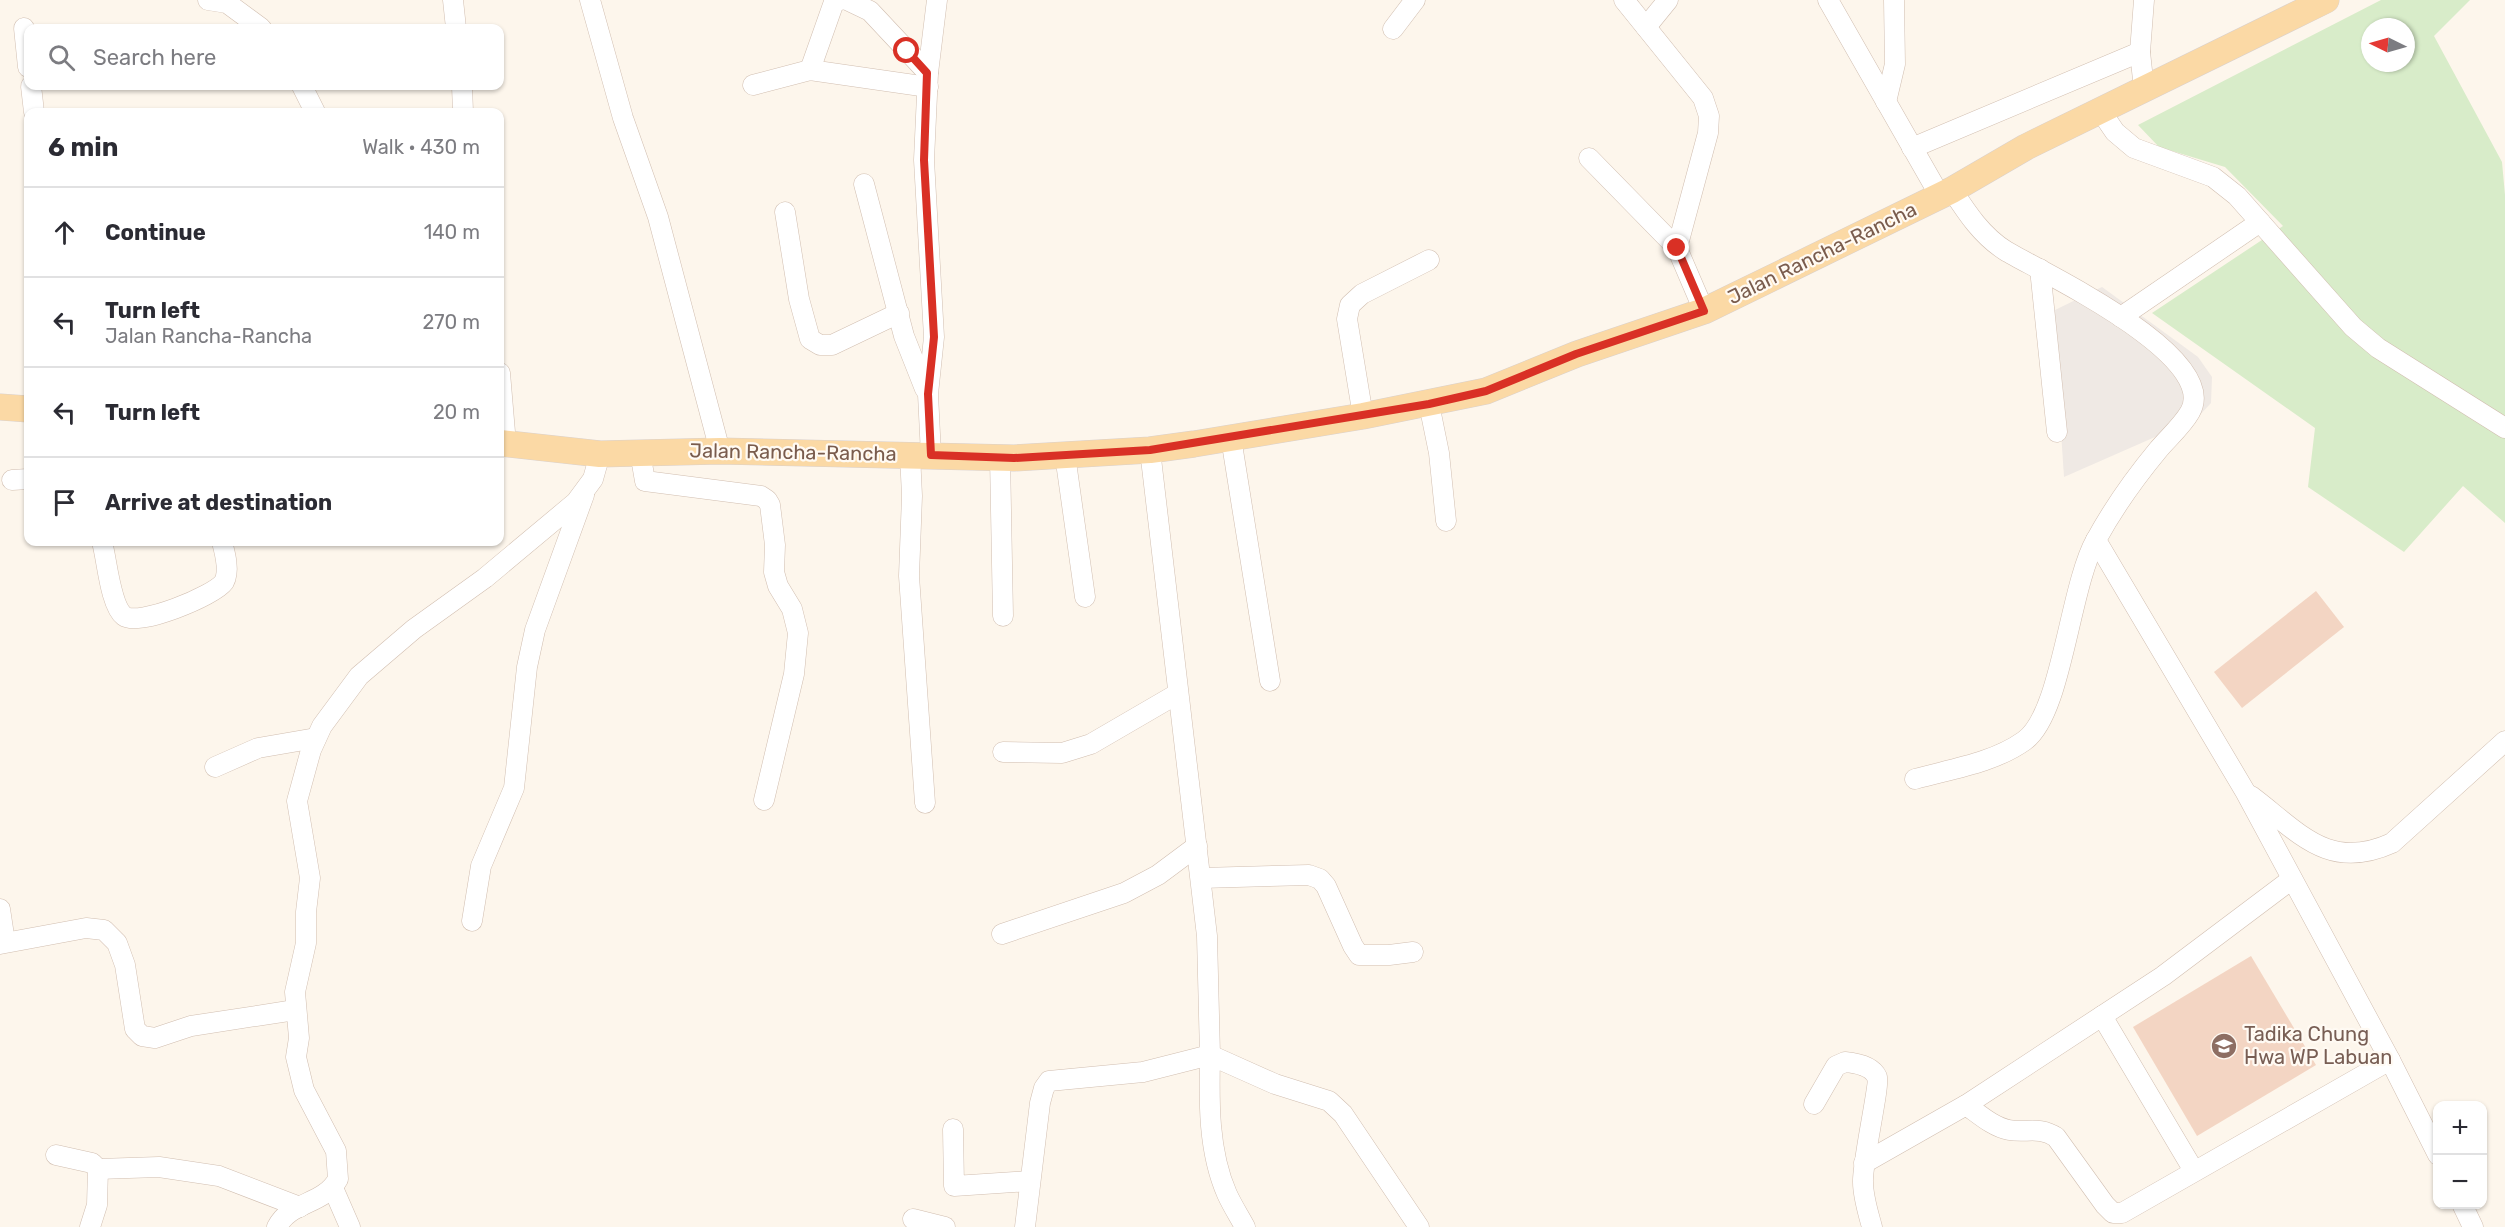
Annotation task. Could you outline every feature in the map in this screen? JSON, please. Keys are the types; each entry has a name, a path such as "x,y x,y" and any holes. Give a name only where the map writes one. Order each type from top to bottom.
{"main road":[{"name":"Jalan Rancha-Rancha","path":"504,443 600,454 720,451 1000,457 1065,455 1150,450 1232,438 1429,404 1486,391 1576,354 1704,311 1946,193 2026,147 2325,0"},
{"path":"0,407 24,409"}],"street":[{"path":"208,0 227,3 256,24"},
{"path":"453,0 456,24"},
{"path":"590,0 623,118 658,218 720,451"},
{"path":"810,70 831,9 834,2 840,0"},
{"path":"847,0 870,11 928,80"},
{"path":"925,802 909,576 912,496 920,454 934,337 924,203 928,80 937,0"},
{"path":"1394,29 1415,0"},
{"path":"1624,0 1703,98 1709,116 1708,133 1677,248"},
{"path":"1646,27 1668,0"},
{"path":"1828,0 1912,148 1946,193 1981,230 2005,250 2121,317 2172,356 2186,374 2193,392 2191,411 2123,493 2096,540 2081,575 2049,706 2036,729 2019,744 1990,758 1916,779"},
{"path":"1886,102 1895,64 1894,0"},
{"path":"2144,0 2140,52 2144,89"},
{"path":"1912,148 2140,52"},
{"path":"753,85 810,70 928,80"},
{"path":"31,90 34,108"},
{"path":"304,90 313,108"},
{"path":"462,90 463,108"},
{"path":"2100,110 2115,132 2134,148 2213,177 2237,196 2354,327 2378,348 2505,428"},
{"path":"1588,158 1677,248 1704,311"},
{"path":"864,184 904,336 928,394"},
{"path":"785,212 799,299 810,339 820,345 832,345 899,313"},
{"path":"2121,317 2260,222"},
{"path":"1363,416 1347,319 1350,305 1362,294 1429,261"},
{"path":"2040,269 2057,432"},
{"path":"1429,404 1440,460 1446,521"},
{"path":"1232,438 1270,681"},
{"path":"1150,450 1207,936 1209,1108 1214,1149 1226,1193 1245,1227"},
{"path":"640,452 645,481 761,496 770,505 775,545 774,572 778,586 792,609 798,633 794,674 764,800"},
{"path":"277,1227 288,1213 325,1196 338,1179 336,1151 304,1090 296,1057 299,1038 295,992 306,943 306,912 310,878 297,801 302,778 316,738 322,726 359,676 414,629 484,578 576,502 593,479 600,454"},
{"path":"1065,455 1085,597"},
{"path":"1000,457 1003,616"},
{"path":"472,921 481,866 513,788 525,677 535,630 585,491"},
{"path":"2096,540 2246,793 2390,1059 2433,1145"},
{"path":"103,546 115,603 122,615 131,620 148,618 218,589 225,579 226,556 223,546"},
{"path":"1003,752 1062,753 1091,744 1177,694"},
{"path":"214,767 258,748 316,738"},
{"path":"2246,793 2321,848 2339,854 2367,853 2392,843 2505,741"},
{"path":"1002,934 1124,893 1158,875 1197,846"},
{"path":"1201,878 1309,875 1320,879 1326,886 1359,955 1413,952"},
{"path":"1864,1163 1966,1105 2163,976 2292,879"},
{"path":"0,909 3,943 86,928 104,930 117,943 124,965 135,1029 142,1036 154,1038 190,1026 295,1010"},
{"path":"2102,1016 2194,1172"},
{"path":"1025,1227 1040,1103 1049,1081 1143,1072 1210,1055 1275,1084 1329,1101 1343,1114 1419,1227"},
{"path":"1966,1105 1996,1126 2009,1130 2045,1130 2055,1137 2113,1213 2122,1213 2390,1059"},
{"path":"1814,1104 1836,1066 1845,1062 1869,1069 1877,1077 1878,1088 1864,1163 1863,1196 1872,1227"},
{"path":"953,1129 954,1186 1030,1181"},
{"path":"56,1155 92,1163 98,1169 97,1205 90,1227"},
{"path":"98,1169 159,1167 219,1176 300,1207"},
{"path":"333,1188 350,1227"},
{"path":"2464,1209 2473,1227"},
{"path":"913,1219 945,1227"}],"shaded area":[{"path":"2102,287 2198,357 2212,377 2211,403 2196,419 2064,477 2053,311"}],"green space":[{"path":"2381,0 2470,0 2434,36 2502,162 2505,195 2505,523 2463,486 2404,552 2308,487 2315,428 2152,313 2283,226 2225,167 2159,147 2138,125"}],"building":[{"path":"2316,591 2344,627 2242,708 2214,672"},
{"name":"Tadika Chung Hwa WP Labuan","path":"2251,956 2316,1065 2197,1136 2133,1027"}],"place":[{"name":"Tadika Chung Hwa WP Labuan","path":"2224,1046"}],"route":[{"path":"907,51 927,73 928,87 924,203 934,337 928,394 931,455 1014,458 1150,450 1363,416 1486,391 1576,354 1704,311 1677,248"}]}
